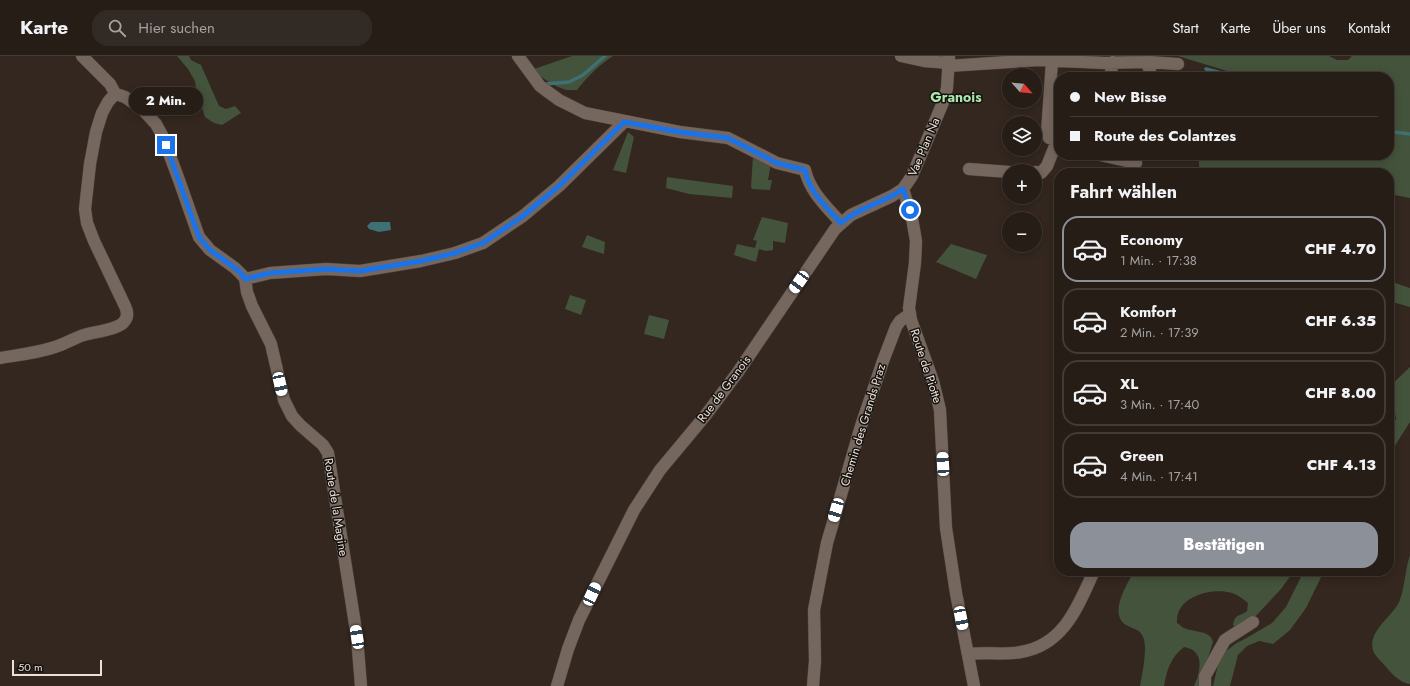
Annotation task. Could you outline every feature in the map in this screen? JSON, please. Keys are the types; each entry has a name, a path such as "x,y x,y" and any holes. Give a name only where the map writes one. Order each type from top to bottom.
{"street":[{"path":"82,56 110,84 116,95"},
{"path":"518,56 540,86 559,100 585,113 680,132 728,138 777,163 805,170 806,177 814,191 841,223"},
{"path":"901,56 924,61 949,62 1052,60 1178,64"},
{"path":"1052,60 1047,133 1049,138 1054,140"},
{"name":"Vae Plan Na","path":"903,189 912,176 943,104 947,88 949,62"},
{"path":"1111,72 1113,62"},
{"path":"1147,62 1150,72"},
{"path":"0,358 28,354 53,348 83,335 116,327 126,318 126,309 94,241 87,223 85,209 90,164 96,132 105,106 110,99 116,95 125,97 142,110 156,124 163,137 199,237 210,250 235,268 245,279 270,273 326,269 360,271 421,261 455,253 483,243 523,216 559,186 624,122"},
{"path":"1042,172 1047,166 1054,150"},
{"path":"1120,160 1136,164"},
{"path":"968,169 1002,171"},
{"name":"Rue de Granois","path":"557,686 568,649 579,620 623,529 660,470 705,416 735,376 823,245 841,223 851,215 892,196 903,189"},
{"name":"Route de Piotte","path":"903,189 912,218 916,241 910,314 931,376 940,410 946,528 955,588 974,686"},
{"name":"Route de la Magine","path":"245,279 247,292 252,306 271,344 284,400 292,416 323,445 328,453 357,637 361,686"},
{"name":"Chemin des Grands Praz","path":"813,686 815,661 814,610 827,543 860,426 885,354 898,324 910,314"},
{"path":"968,654 1021,652 1045,644 1063,628 1076,610 1092,576"},
{"path":"1205,686 1205,676 1225,640 1253,622"}],"green space":[{"path":"177,56 189,56 191,60 201,65 219,106 226,109 235,106 241,113 222,125 214,123 205,117 195,81 188,69"},
{"path":"572,56 613,56 585,80 577,90 567,90 558,87 544,79 534,69"},
{"path":"1178,56 1329,56 1337,60 1348,60 1352,56 1410,56 1410,198 1394,195 1394,168 1199,168 1199,160 1394,160 1394,72 1227,71"},
{"path":"628,132 634,137 626,173 613,170"},
{"path":"753,156 771,163 768,180 772,180 770,190 752,189 751,187"},
{"path":"667,177 733,186 732,198 689,194 666,188"},
{"path":"762,217 788,223 785,243 773,241 773,250 766,251 759,249 756,262 734,255 737,244 755,248 757,241 753,240"},
{"path":"587,235 605,242 604,254 582,247"},
{"path":"951,244 987,255 976,279 936,262"},
{"path":"1394,283 1410,288 1410,307 1394,302"},
{"path":"570,295 586,300 581,315 565,309"},
{"path":"649,315 669,320 664,339 644,334"},
{"path":"1410,367 1410,422 1394,447 1394,423 1396,419 1394,406 1394,382"},
{"path":"1410,555 1410,684 1396,678 1375,655 1372,645 1376,631 1397,606 1400,600"},
{"path":"1132,576 1290,576 1281,589 1253,619 1237,628 1233,625 1234,621 1236,617 1247,611 1248,603 1232,593 1205,593 1188,600 1182,606 1178,614 1177,623 1186,629 1205,633 1213,642 1204,670 1202,686 1194,686 1200,662 1198,657 1191,649 1184,647 1172,660 1166,675 1164,686 1140,686 1145,647 1142,634 1126,625 1121,620 1119,606"},
{"path":"1302,576 1322,576 1306,608 1290,630 1273,644 1259,641 1247,646 1238,655 1230,686 1213,686 1220,656 1235,644 1272,623 1286,607"}],"water":[{"path":"371,222 390,222 391,230 379,232 369,229 367,226"}],"waterway":[{"path":"545,84 569,82 583,75 605,56"},
{"path":"1206,69 1218,72"},
{"path":"1394,132 1410,134"}],"district":[{"name":"Granois","path":"956,97"}],"route":[{"path":"166,145 196,232 210,250 235,268 245,279 270,273 326,269 355,272 421,261 455,253 483,243 523,216 559,186 624,122 680,132 728,138 777,163 805,170 806,177 814,191 841,223 851,215 892,196 903,189 910,210"}]}
